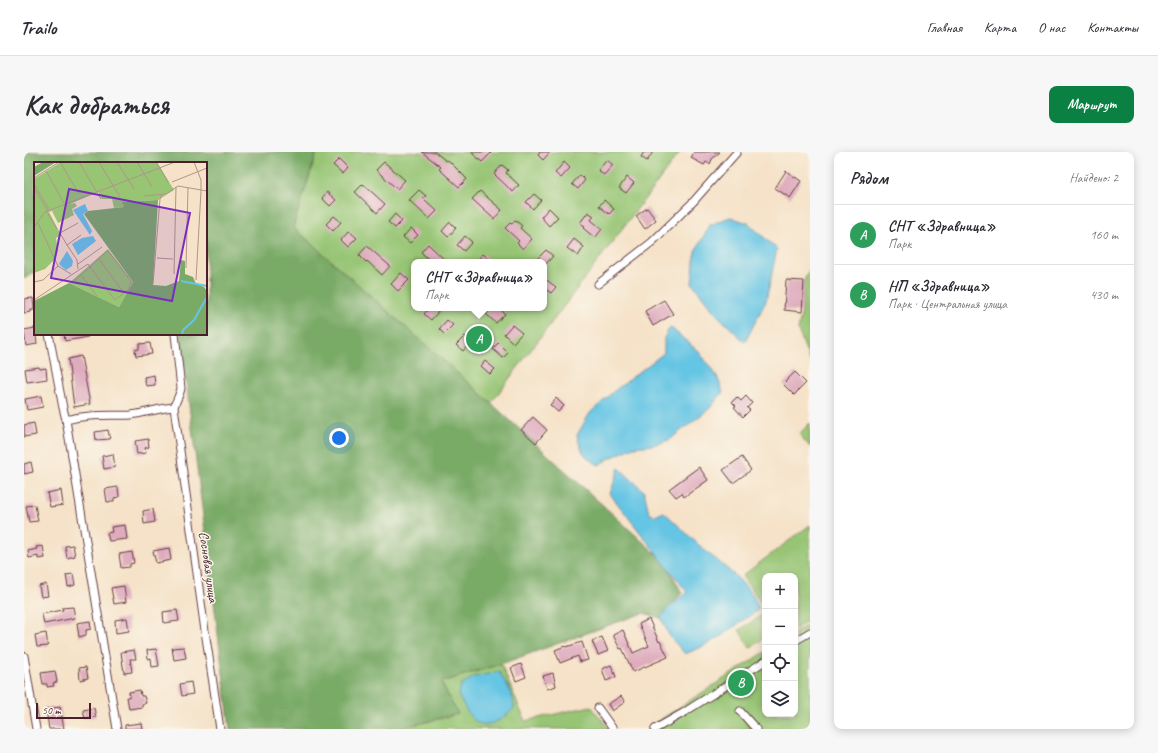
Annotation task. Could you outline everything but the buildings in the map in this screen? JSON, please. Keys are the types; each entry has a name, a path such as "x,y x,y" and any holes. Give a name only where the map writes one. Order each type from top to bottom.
{"street":[{"path":"598,284 652,242 693,202 737,152"},
{"path":"49,335 66,420 116,729"},
{"path":"66,420 79,416 132,414 174,408 175,401 180,395 181,388 175,335"},
{"name":"Сосновая улица","path":"174,408 220,729"},
{"path":"798,639 810,632"},
{"path":"24,656 36,729"},
{"path":"655,729 683,713 762,662"},
{"path":"598,708 614,729"},
{"path":"740,711 756,729"}],"green space":[{"path":"24,152 317,152 293,227 491,403 665,562 682,593 661,618 643,613 501,664 441,682 458,714 397,729 230,729 180,335 207,335 207,162 34,162 34,273 24,279"},
{"path":"317,152 680,152 491,403 293,227"},
{"path":"810,269 810,361 798,330 802,311 804,281"},
{"path":"810,423 810,447 799,434"},
{"path":"810,525 810,619 798,627 798,573 762,573 762,605 742,576"},
{"path":"762,615 762,640 750,648 739,630"},
{"path":"810,623 810,729 646,729 762,654 762,717 798,717 798,631"},
{"path":"501,664 525,721 591,706 609,729 397,729 458,714 441,682"}],"water":[{"path":"730,217 748,223 777,249 766,301 745,342 716,314 692,283 695,252 710,225"},
{"path":"670,327 699,352 717,376 723,392 709,409 669,440 652,445 634,447 608,459 599,465 590,460 584,453 577,435 590,413 613,392 664,353 664,338"},
{"path":"619,468 644,491 649,513 655,516 664,512 742,583 755,600 759,609 723,635 704,646 685,654 670,637 661,618 667,609 687,592 610,494"},
{"path":"499,672 509,689 514,708 498,721 488,724 478,723 469,714 458,695 461,685 474,677"}],"place":[{"name":"СНТ «Здравница»","path":"479,339"},
{"name":"НП «Здравница»","path":"741,683"}]}
